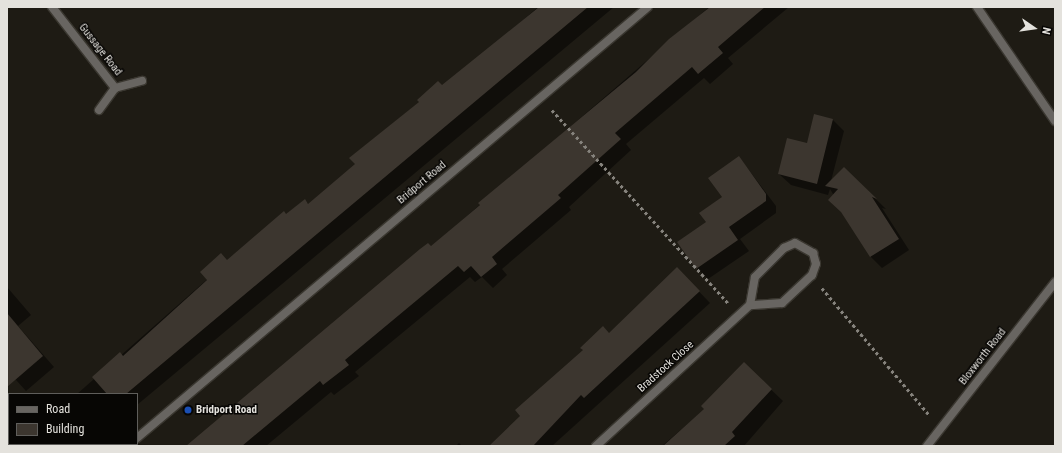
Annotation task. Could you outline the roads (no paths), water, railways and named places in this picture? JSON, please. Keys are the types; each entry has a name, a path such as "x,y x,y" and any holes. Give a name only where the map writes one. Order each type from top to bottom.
{"street":[{"name":"Gussage Road","path":"52,7 116,88"},
{"name":"Bridport Road","path":"138,437 648,7"},
{"path":"977,7 1055,121"},
{"name":"Gussage Road","path":"99,110 116,88 142,81"},
{"path":"795,243 813,253 816,264 812,275 782,303 750,305 755,278 784,248 795,243"},
{"name":"Bloxworth Road","path":"928,446 1055,282"},
{"name":"Bradstock Close","path":"596,446 750,305"}],"place":[{"name":"Bridport Road","path":"188,410"}]}
